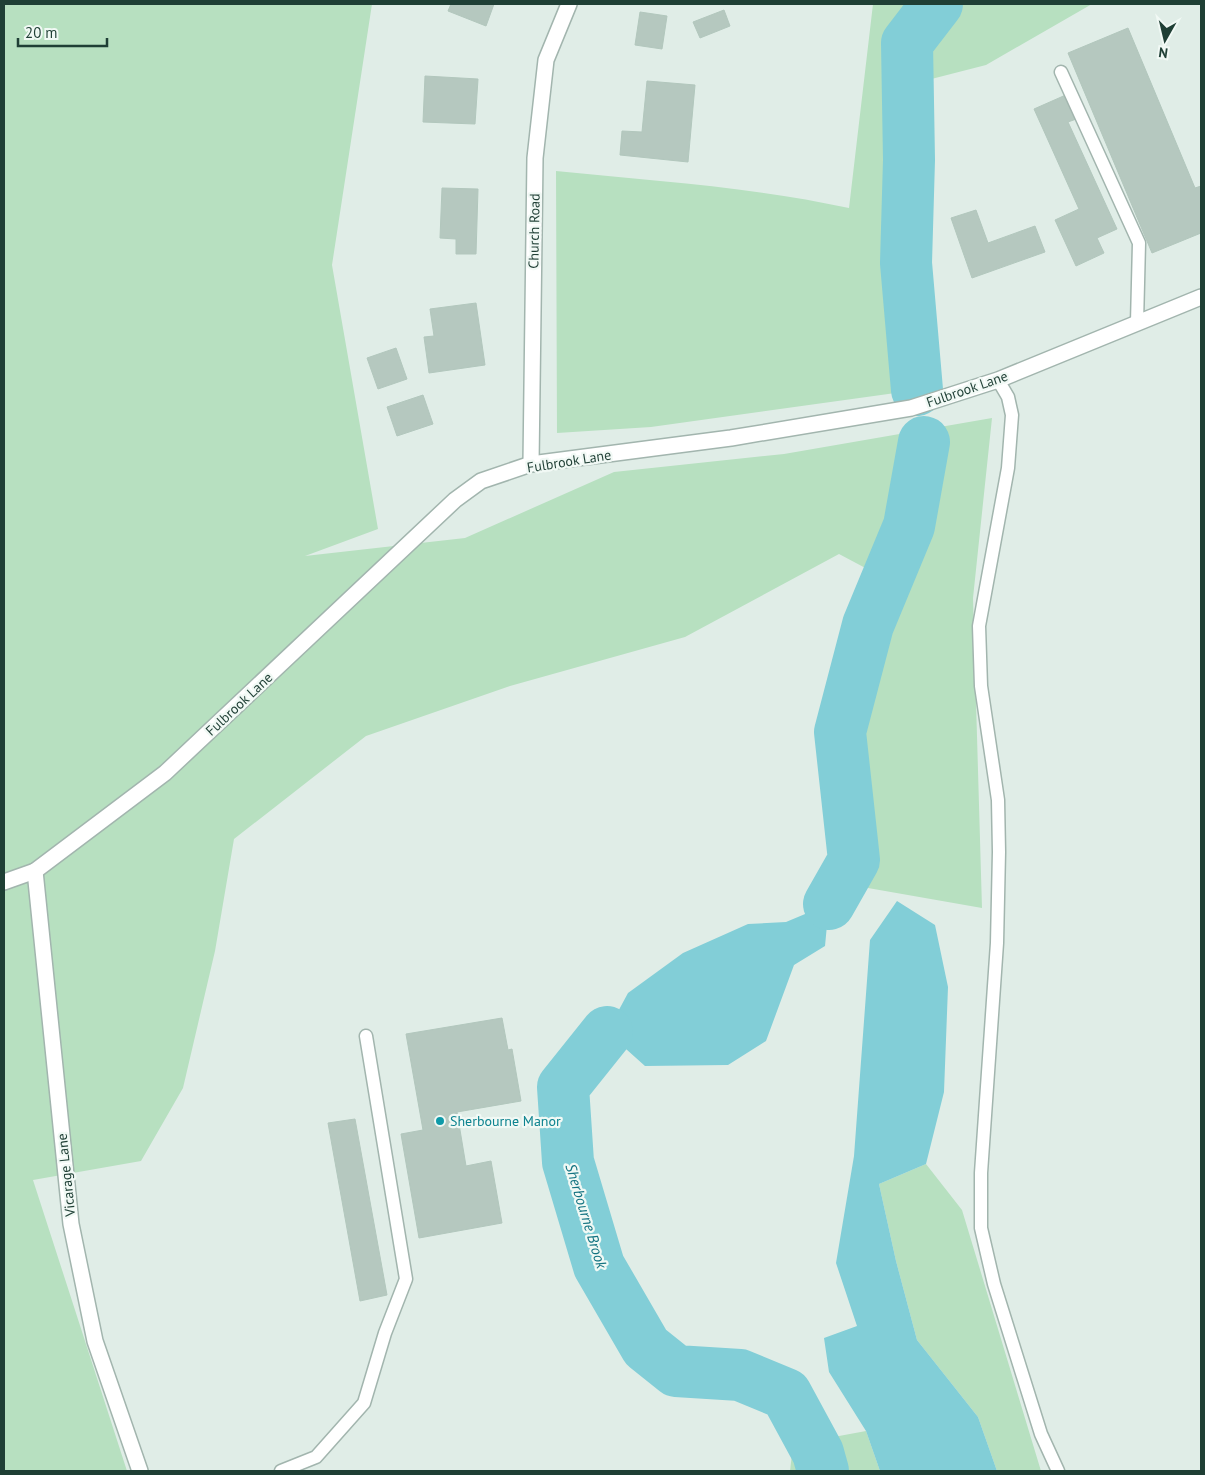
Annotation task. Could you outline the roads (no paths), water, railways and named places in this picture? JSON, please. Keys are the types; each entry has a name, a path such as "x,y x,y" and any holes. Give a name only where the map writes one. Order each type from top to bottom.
{"street":[{"name":"Church Road","path":"531,464 535,158 546,60 569,4"},
{"name":"Fulbrook Lane","path":"4,882 35,871 166,773 455,500 481,481 531,464 731,438 911,408 998,380 1201,297"},
{"name":"Vicarage Lane","path":"35,871 71,1224 95,1341 140,1471"}],"lane":[{"path":"1061,72 1139,244 1137,323"},
{"path":"998,380 1008,397 1012,414 1008,468 979,626 981,686 998,800 999,852 996,963 981,1173 980,1228 994,1284 1041,1434 1058,1471"},
{"path":"281,1471 316,1457 364,1403 385,1333 406,1279 366,1036"}],"water":[{"path":"897,901 935,925 948,987 944,1092 926,1164 879,1184 896,1261 917,1340 978,1417 997,1471 880,1471 866,1431 829,1372 824,1338 857,1326 836,1263 854,1156 870,940"},
{"path":"829,904 825,946 794,965 766,1041 728,1065 645,1066 607,1032 628,993 683,953 748,924 786,922"}],"waterway":[{"path":"917,390 906,263 909,160 907,43 937,4"},
{"path":"829,904 854,860 840,732 868,625 909,526 924,442"},
{"name":"Sherbourne Brook","path":"607,1032 563,1087 568,1162 599,1266 646,1347 676,1371 740,1375 786,1394 818,1453 823,1471"}],"place":[{"name":"Sherbourne Manor","path":"440,1121"}]}
